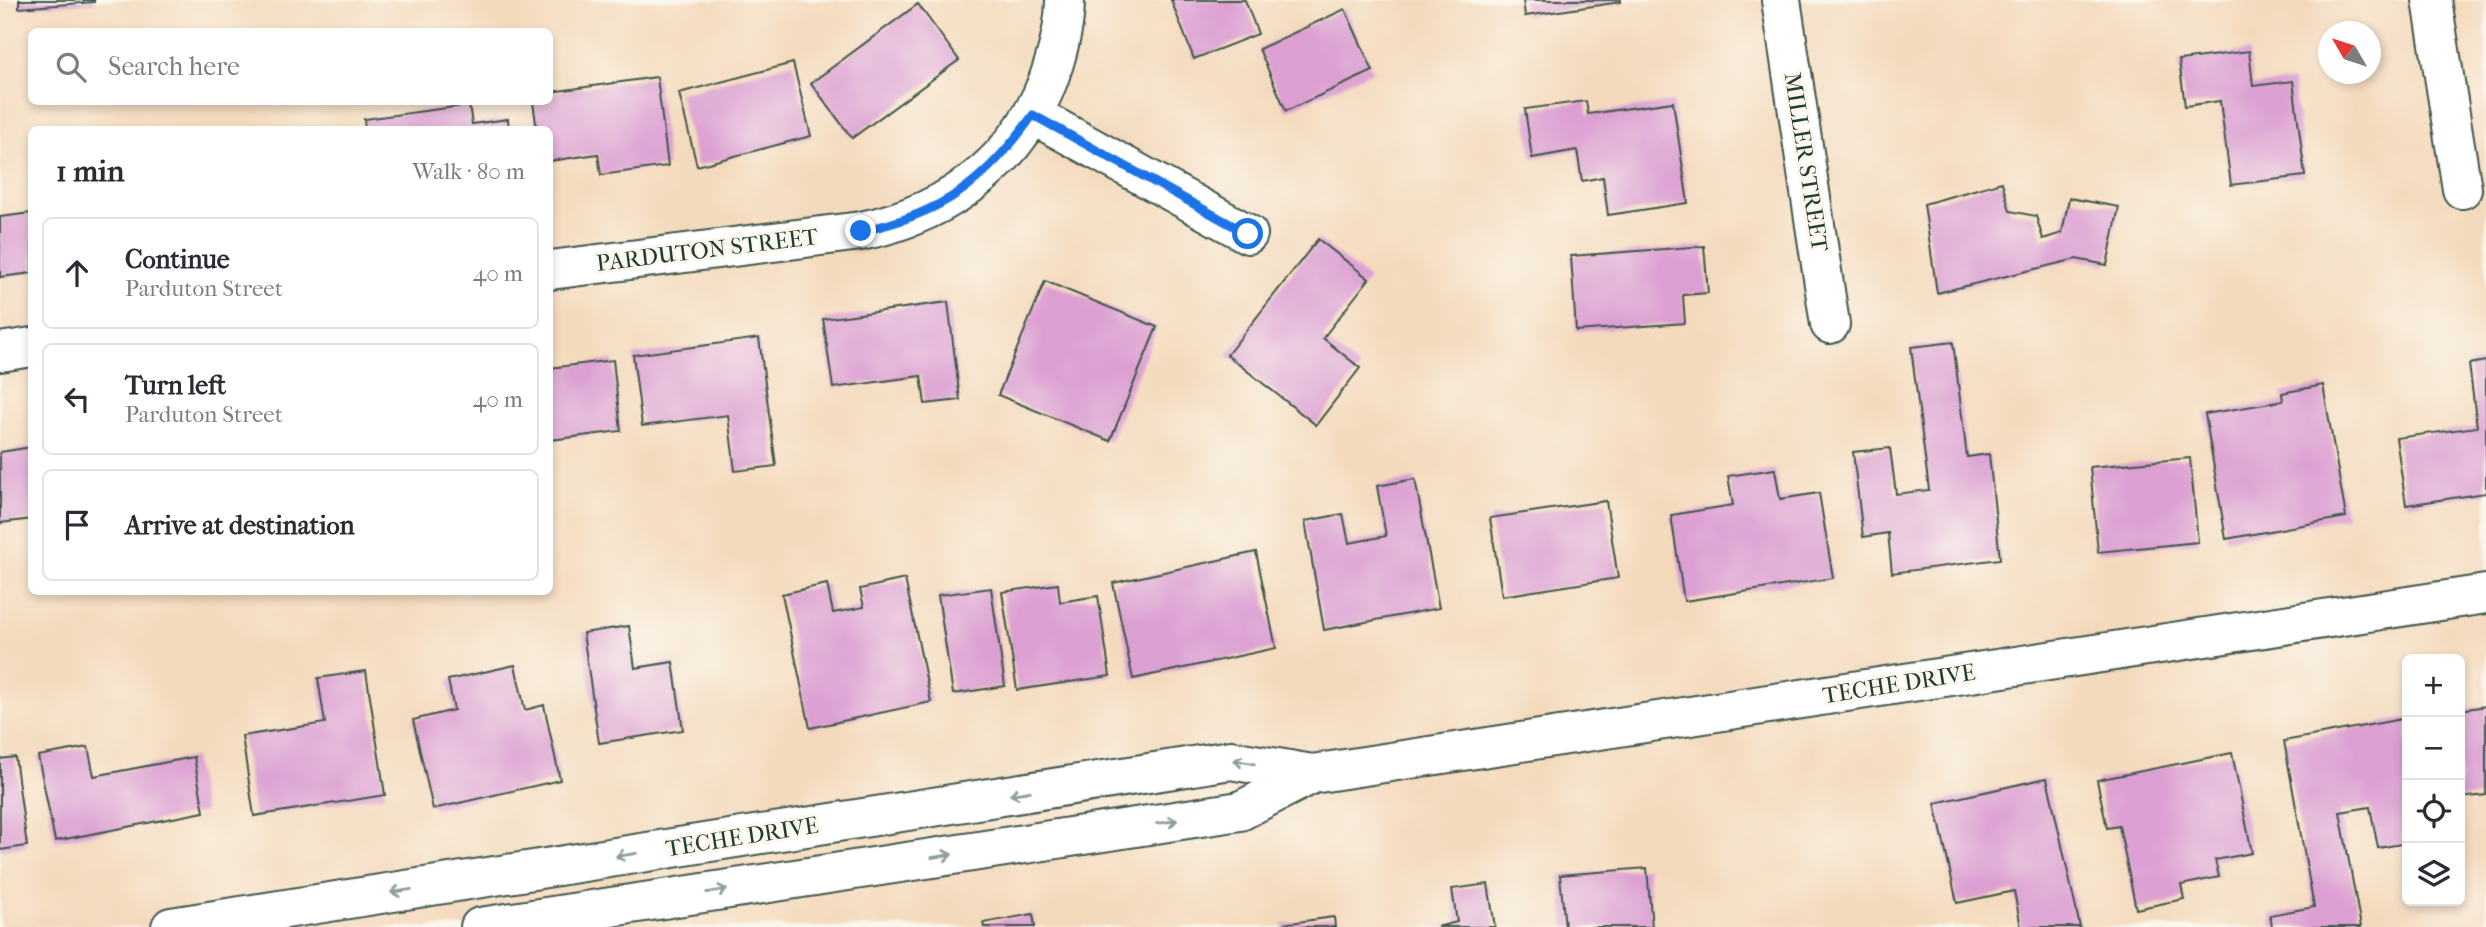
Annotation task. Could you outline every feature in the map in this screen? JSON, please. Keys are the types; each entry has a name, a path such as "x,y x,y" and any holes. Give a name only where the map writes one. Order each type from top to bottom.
{"street":[{"name":"PARDUTON STREET","path":"553,270 861,231 889,225 932,208 977,179 1009,149 1033,115 1047,86 1061,39 1065,0"},
{"name":"MILLER STREET","path":"1781,0 1830,324"},
{"path":"2432,0 2462,189"},
{"path":"1033,115 1248,234"},
{"path":"0,352 28,348"},
{"name":"TECHE DRIVE","path":"480,927 1240,811 1312,774 2486,594"},
{"name":"TECHE DRIVE","path":"171,927 1231,760 1312,774"},
{"path":"577,863 584,911"}],"building":[{"path":"19,0 94,0 94,2 19,8"},
{"path":"1171,0 1245,0 1258,34 1194,59"},
{"path":"1523,0 1621,0 1621,2 1525,16"},
{"path":"918,4 959,60 852,138 811,83"},
{"path":"1345,9 1373,71 1286,111 1259,49"},
{"path":"2249,51 2253,86 2293,81 2305,176 2231,185 2220,101 2185,106 2179,60"},
{"path":"793,63 811,136 697,166 679,93"},
{"path":"657,77 668,166 601,175 598,154 553,161 553,126 536,126 533,105 553,105 553,92"},
{"path":"1586,101 1588,114 1673,102 1688,203 1608,215 1603,177 1582,181 1577,150 1532,158 1525,109"},
{"path":"469,105 472,124 508,119 509,126 365,126 364,119"},
{"path":"2002,182 2010,211 2036,216 2043,239 2062,233 2069,198 2119,207 2107,265 2076,259 1937,293 1924,204"},
{"path":"28,214 28,274 0,277 0,217"},
{"path":"1318,239 1369,279 1323,338 1360,368 1316,425 1227,355"},
{"path":"1704,246 1708,293 1683,295 1685,323 1576,331 1571,256"},
{"path":"1045,281 1157,327 1110,441 998,395"},
{"path":"948,302 960,400 925,404 921,376 833,388 823,319"},
{"path":"759,338 776,466 735,471 728,415 642,426 633,355"},
{"path":"1953,342 1967,457 1989,454 2000,559 1892,573 1888,533 1863,537 1853,452 1890,448 1896,494 1929,490 1911,347"},
{"path":"613,360 621,431 553,440 553,368"},
{"path":"2486,361 2486,493 2406,505 2396,438 2477,427 2469,364"},
{"path":"2323,385 2346,517 2226,539 2205,414 2283,401 2282,393"},
{"path":"28,448 28,520 0,523 0,452"},
{"path":"2190,458 2198,542 2098,552 2090,467"},
{"path":"1775,469 1780,499 1819,493 1833,578 1684,601 1671,515 1733,505 1728,476"},
{"path":"1415,479 1439,608 1324,630 1305,521 1343,514 1349,543 1386,536 1377,486"},
{"path":"1606,501 1618,578 1502,596 1490,518"},
{"path":"1256,552 1276,648 1133,679 1113,583"},
{"path":"905,579 931,702 810,728 782,594 827,584 833,613 864,607 860,589"},
{"path":"1058,584 1060,602 1098,596 1110,676 1017,690 1002,592"},
{"path":"991,588 1005,686 953,694 938,595"},
{"path":"629,626 635,668 673,662 683,730 599,743 583,633"},
{"path":"515,665 525,710 544,705 560,780 433,809 413,720 454,710 448,680"},
{"path":"366,671 385,795 254,816 242,736 325,723 318,678"},
{"path":"2486,706 2486,795 2465,797 2465,709"},
{"path":"2402,719 2402,844 2378,848 2370,807 2340,812 2361,927 2272,927 2270,915 2314,907 2284,741"},
{"path":"88,747 94,776 194,757 204,812 55,841 38,756"},
{"path":"2232,753 2252,853 2215,860 2219,877 2181,885 2184,899 2136,909 2119,826 2107,828 2097,780"},
{"path":"15,757 27,846 0,850 0,759"},
{"path":"2047,778 2080,927 2021,927 2014,891 1957,903 1935,803"},
{"path":"1647,868 1652,927 1565,927 1560,875"},
{"path":"1488,884 1495,927 1437,927 1457,922 1452,889"},
{"path":"1033,914 1035,927 984,927 983,923"},
{"path":"1334,917 1335,927 1283,927 1282,924"}],"route":[{"path":"861,231 920,214 956,195 988,171 1009,149 1033,115 1248,234"}]}
